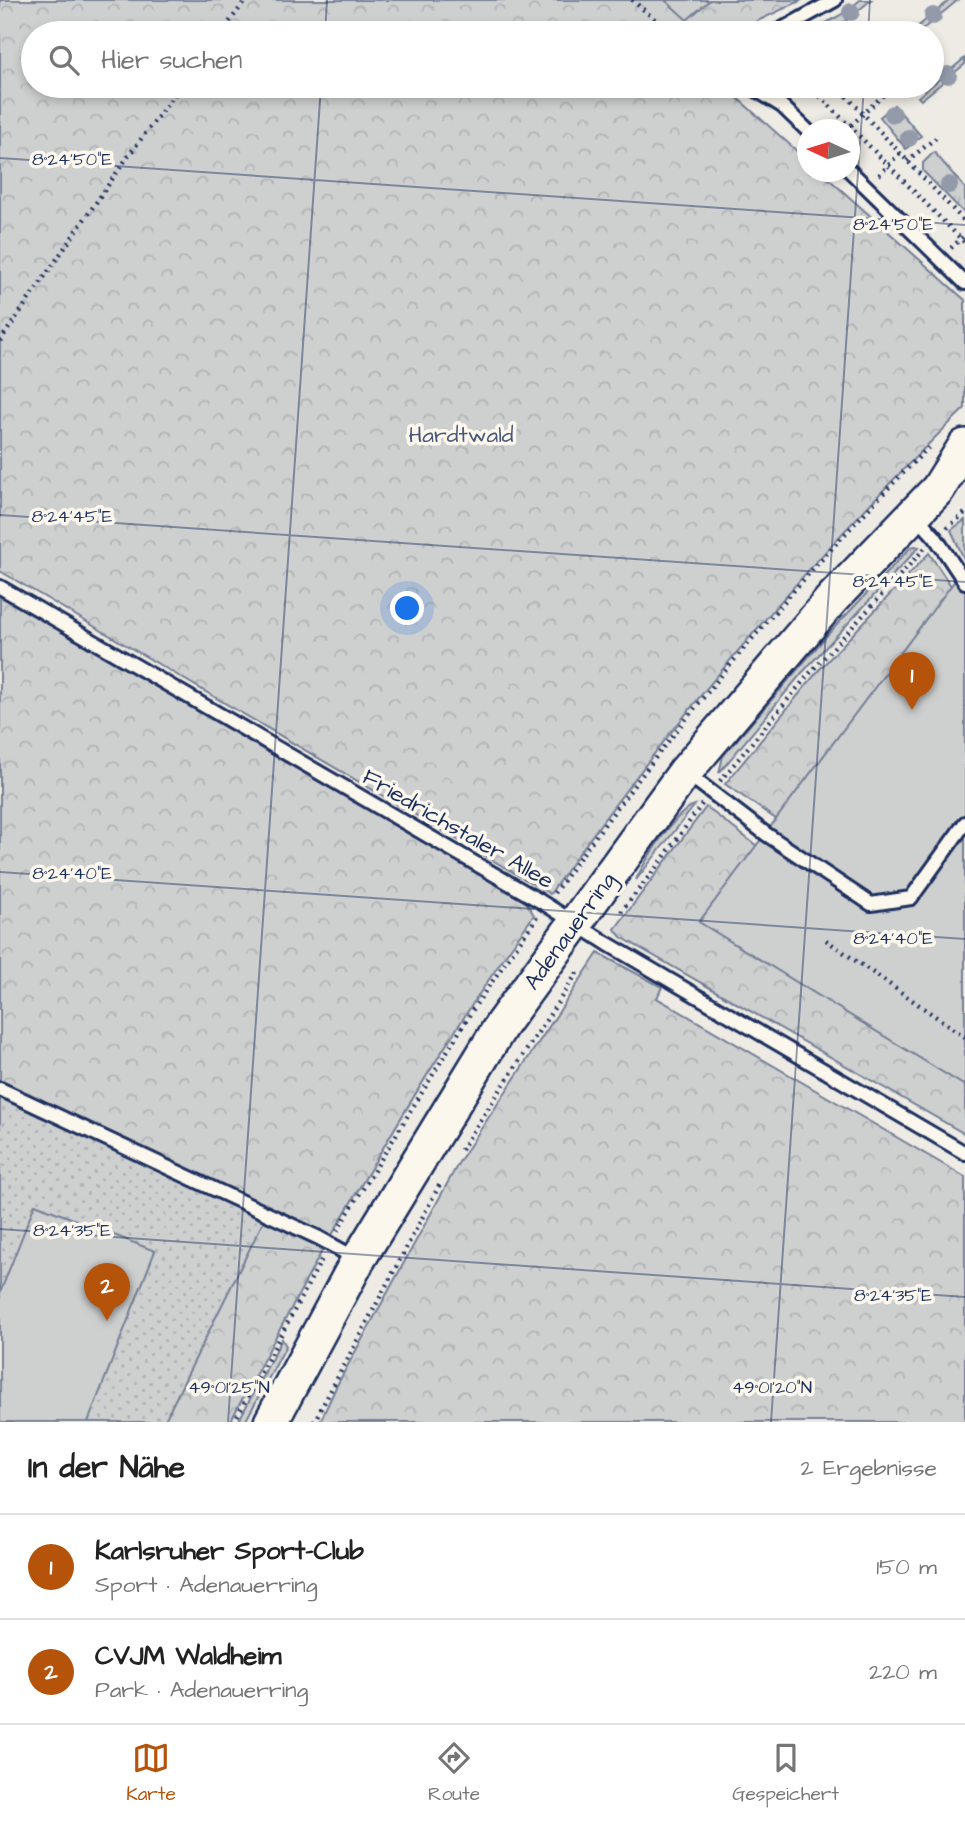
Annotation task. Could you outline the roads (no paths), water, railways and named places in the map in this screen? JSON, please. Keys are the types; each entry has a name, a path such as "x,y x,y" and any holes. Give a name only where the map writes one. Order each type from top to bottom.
{"main road":[{"name":"Adenauerring","path":"271,1422 358,1259 502,1024 588,931 685,772 832,599 924,525 951,482 965,446"}],"lane":[{"path":"797,21 835,0"},
{"path":"769,98 797,121"},
{"path":"860,182 965,283"},
{"path":"924,525 965,582"},
{"name":"Friedrichstaler Allee","path":"0,587 965,1153"},
{"path":"685,772 766,834 871,904 911,898 965,823"},
{"path":"0,1089 319,1238 358,1259"}],"place":[{"name":"Karlsruher Sport-Club","path":"912,710"},
{"name":"CVJM Waldheim","path":"107,1321"}],"park label":[{"name":"Hardtwald","path":"461,435"}]}
